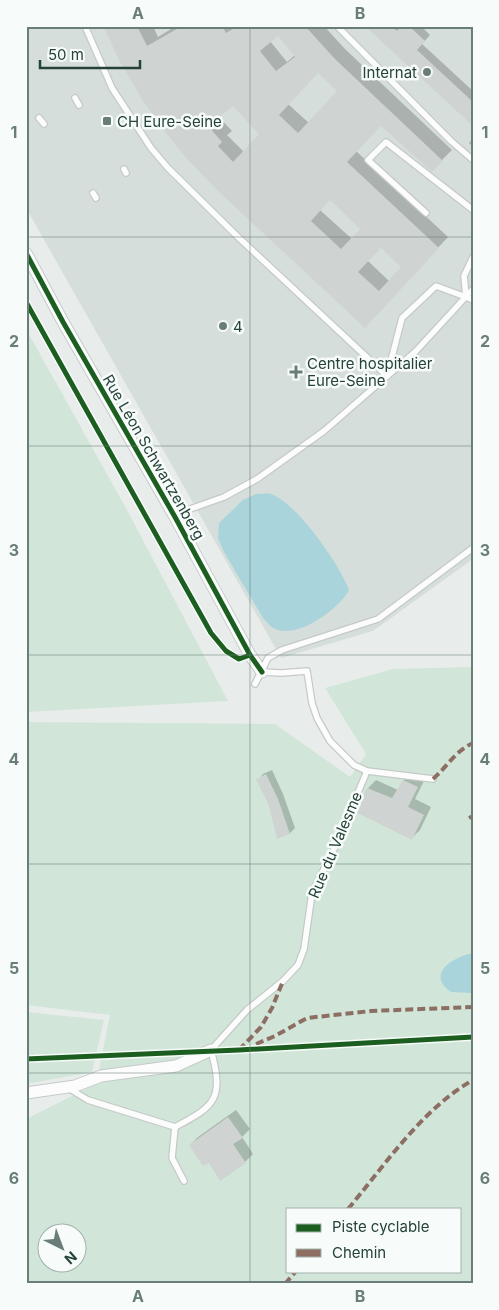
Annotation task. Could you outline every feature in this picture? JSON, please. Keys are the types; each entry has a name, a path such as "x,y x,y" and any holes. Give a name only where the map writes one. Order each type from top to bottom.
{"street":[{"name":"Rue Léon Schwartzenberg","path":"26,253 63,322 175,517 250,655 262,672"},
{"name":"Rue du Valesme","path":"26,1093 68,1088 101,1076 176,1066 211,1050"}],"lane":[{"path":"85,26 112,88 151,148 168,168 239,238 387,376"},
{"path":"337,26 406,97 473,160"},
{"path":"75,98 79,106"},
{"path":"39,118 44,124"},
{"path":"426,214 368,160 386,142 473,210"},
{"path":"466,298 464,276 473,257"},
{"path":"387,376 402,318 436,286 473,300"},
{"path":"175,517 190,509 224,497 257,479 387,376 431,336 473,289"},
{"path":"255,684 268,658 282,650 378,619 473,548"},
{"path":"262,672 280,673 307,670 310,705 330,741 354,765 367,770 433,779"},
{"name":"Rue du Valesme","path":"211,1050 247,1010 284,981 298,965 304,949 312,893 336,846 367,770"},
{"path":"68,1088 88,1100 175,1127 201,1114 211,1104 217,1091 211,1050"},
{"path":"175,1127 172,1158 184,1181"}],"shaded area":[{"name":"Centre hospitalier Eure-Seine","path":"26,26 473,26 473,559 373,631 281,658 26,208"}],"green space":[{"path":"26,329 127,510 228,701 26,712"},
{"path":"473,667 473,1284 26,1284 26,1119 96,1084 110,1015 26,1005 26,722 275,724 350,777 366,754 325,688 393,669"},
{"path":"26,1012 104,1020 92,1072 26,1084"}],"water":[{"path":"256,494 271,494 293,509 327,551 349,590 328,613 318,620 297,629 278,630 271,627 263,618 224,552 218,538 219,523 243,500"},
{"path":"473,953 473,993 451,992 444,985 441,973 450,962"}],"building":[{"path":"103,26 137,26 147,46 182,26 222,26 226,33 238,26 305,26 335,59 443,161 432,172 381,126 347,162 439,248 365,328 218,191 187,159 143,101 120,62","holes":["278,36 295,57 276,71 260,51","318,73 337,91 298,133 279,115","233,106 259,134 233,162 218,146 222,142 208,126","330,200 360,229 341,249 311,221","381,248 401,267 379,291 358,272"]},
{"name":"Internat","path":"365,26 391,26 397,31 401,26 409,26 425,41 417,50 473,102 473,126"},
{"path":"266,774 278,799 290,834 277,839 269,806 256,779"},
{"path":"403,780 418,787 408,807 424,815 412,840 355,812 367,788 392,798"},
{"path":"228,1117 243,1138 233,1144 246,1163 220,1181 209,1163 203,1166 189,1145"}],"marked path":[{"path":"433,779 456,755 473,743"},
{"path":"469,818 473,816"},
{"path":"239,1050 261,1027 272,1008 283,981"},
{"path":"256,1044 275,1036 307,1018 371,1011 473,1007"},
{"path":"349,1208 390,1156 421,1122 437,1106 473,1080"},
{"path":"285,1284 295,1272"}],"cycle path":[{"path":"26,253 63,322 175,517 250,655 262,672"},
{"path":"26,302 211,633 226,651 239,659 250,655"},
{"path":"26,1059 473,1037"}],"place":[{"name":"Internat","path":"427,72"},
{"name":"CH Eure-Seine","path":"107,121"},
{"name":"4","path":"223,326"},
{"name":"Centre hospitalier Eure-Seine","path":"296,372"}]}
